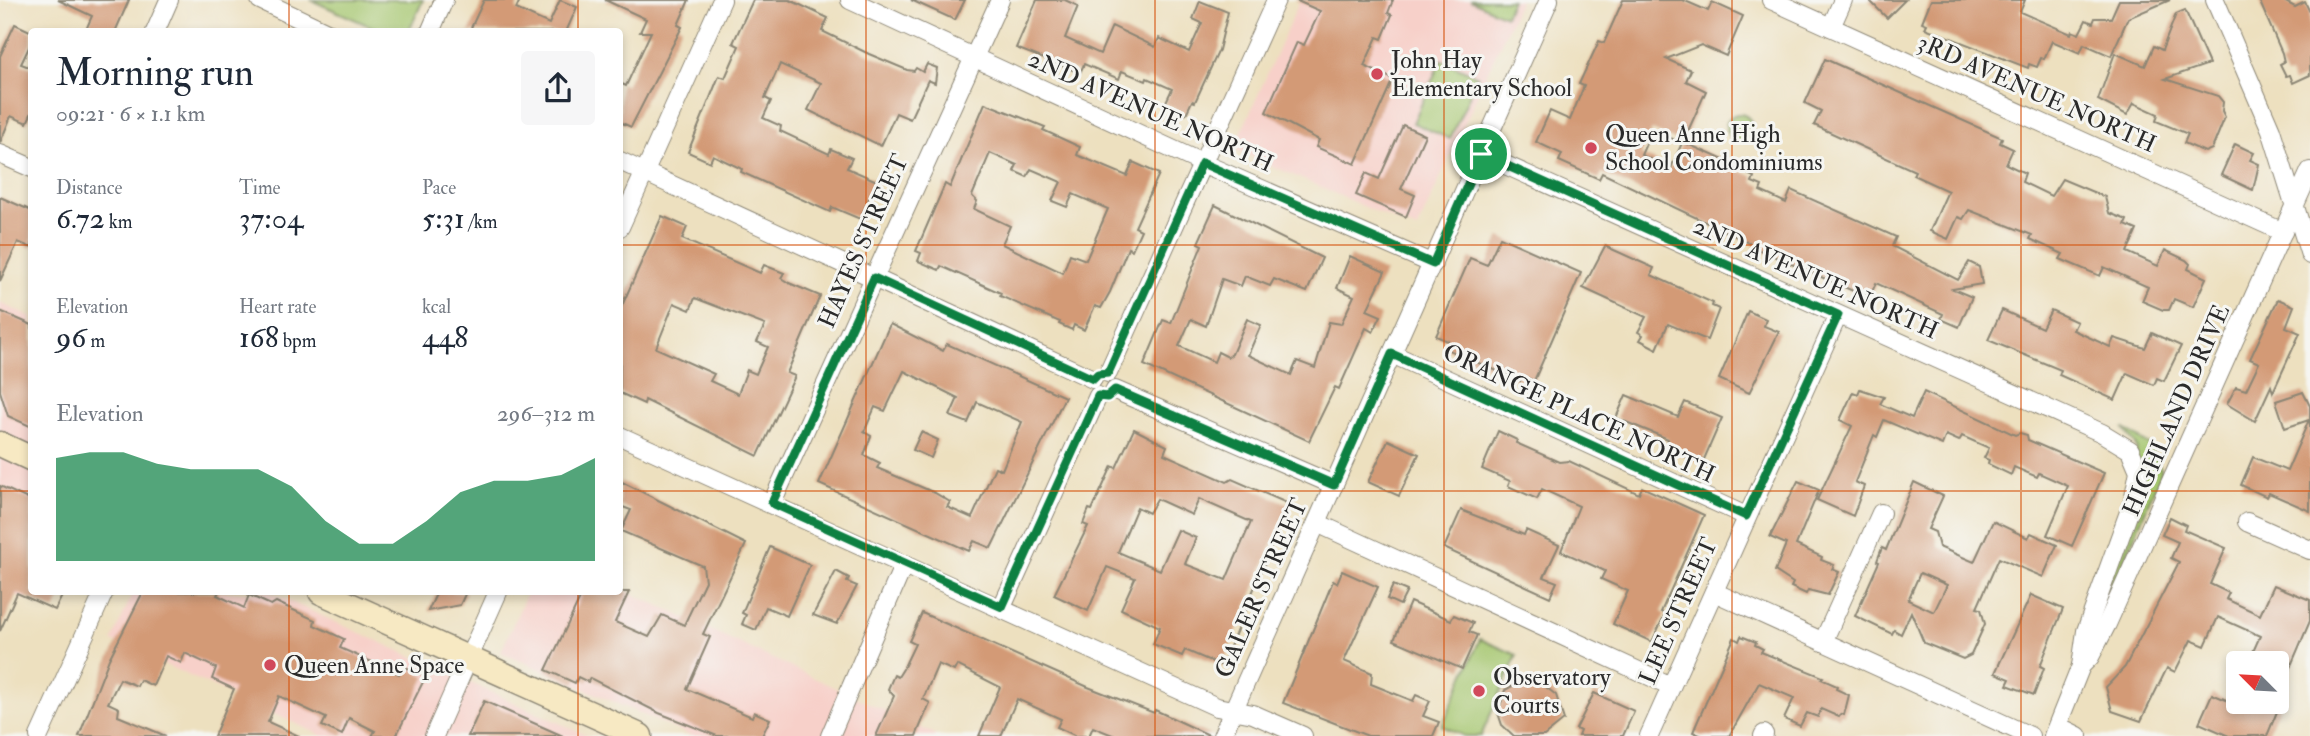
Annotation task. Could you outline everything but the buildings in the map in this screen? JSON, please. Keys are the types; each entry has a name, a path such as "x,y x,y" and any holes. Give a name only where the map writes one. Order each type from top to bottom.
{"main road":[{"path":"0,444 28,456"},
{"path":"328,595 639,736"}],"street":[{"path":"157,28 169,0"},
{"path":"260,0 319,28"},
{"path":"432,28 444,0"},
{"path":"623,220 722,0"},
{"name":"2ND AVENUE NORTH","path":"850,0 1202,163 1433,264"},
{"name":"HAYES STREET","path":"772,503 1000,0"},
{"path":"1002,607 1276,0"},
{"name":"GALER STREET","path":"1222,736 1549,0"},
{"name":"3RD AVENUE NORTH","path":"1771,0 2283,232"},
{"path":"1831,27 1843,0"},
{"path":"2215,0 2272,130 2310,255"},
{"path":"0,154 28,166"},
{"name":"2ND AVENUE NORTH","path":"1481,154 2102,433 2130,450"},
{"path":"623,162 1103,385 1334,485"},
{"name":"HIGHLAND DRIVE","path":"2081,666 2090,657 2107,624 2310,171"},
{"name":"LEE STREET","path":"1649,736 1838,315"},
{"name":"ORANGE PLACE NORTH","path":"1392,354 1746,516"},
{"path":"623,437 1002,607 1217,707 1253,714 1303,736"},
{"name":"HIGHLAND DRIVE","path":"2055,731 2081,666 2086,631 2133,501 2140,471 2130,450"},
{"path":"1823,642 1881,513"},
{"path":"2247,522 2310,550"},
{"path":"1317,523 1671,686"},
{"path":"830,736 904,564"},
{"path":"1714,592 2030,736"},
{"path":"39,736 103,595"},
{"path":"434,736 498,595"},
{"path":"2055,731 2078,736"}],"shaded area":[{"name":"John Hay Elementary School","path":"1300,0 1520,0 1417,230 1234,149"},
{"path":"0,303 28,316 28,595 26,600 0,589"},
{"path":"623,589 939,736 691,736 501,652 526,595 623,595"},
{"path":"132,595 276,595 588,736 323,736 112,641"}],"green space":[{"path":"311,0 423,0 410,28 374,28"},
{"path":"1470,0 1512,0 1505,16"},
{"path":"1441,60 1478,76 1450,139 1413,123"},
{"path":"1739,114 1748,118 1752,127 1748,136 1739,140 1730,136 1726,127 1730,118"},
{"path":"2123,428 2149,445 2162,471 2098,623 2137,447"},
{"name":"Observatory Courts","path":"1480,639 1517,655 1481,736 1464,736 1442,726"}],"place":[{"name":"John Hay Elementary School","path":"1377,74"},
{"name":"Queen Anne High School Condominiums","path":"1591,148"},
{"name":"Queen Anne Space","path":"270,665"},
{"name":"Observatory Courts","path":"1479,691"}],"route":[{"path":"1481,154 1838,315 1746,516 1392,354 1334,485 1115,390 1110,396 1098,396 1002,607 772,503 874,278 1093,379 1098,374 1108,373 1202,163 1433,264 1481,154"}]}
